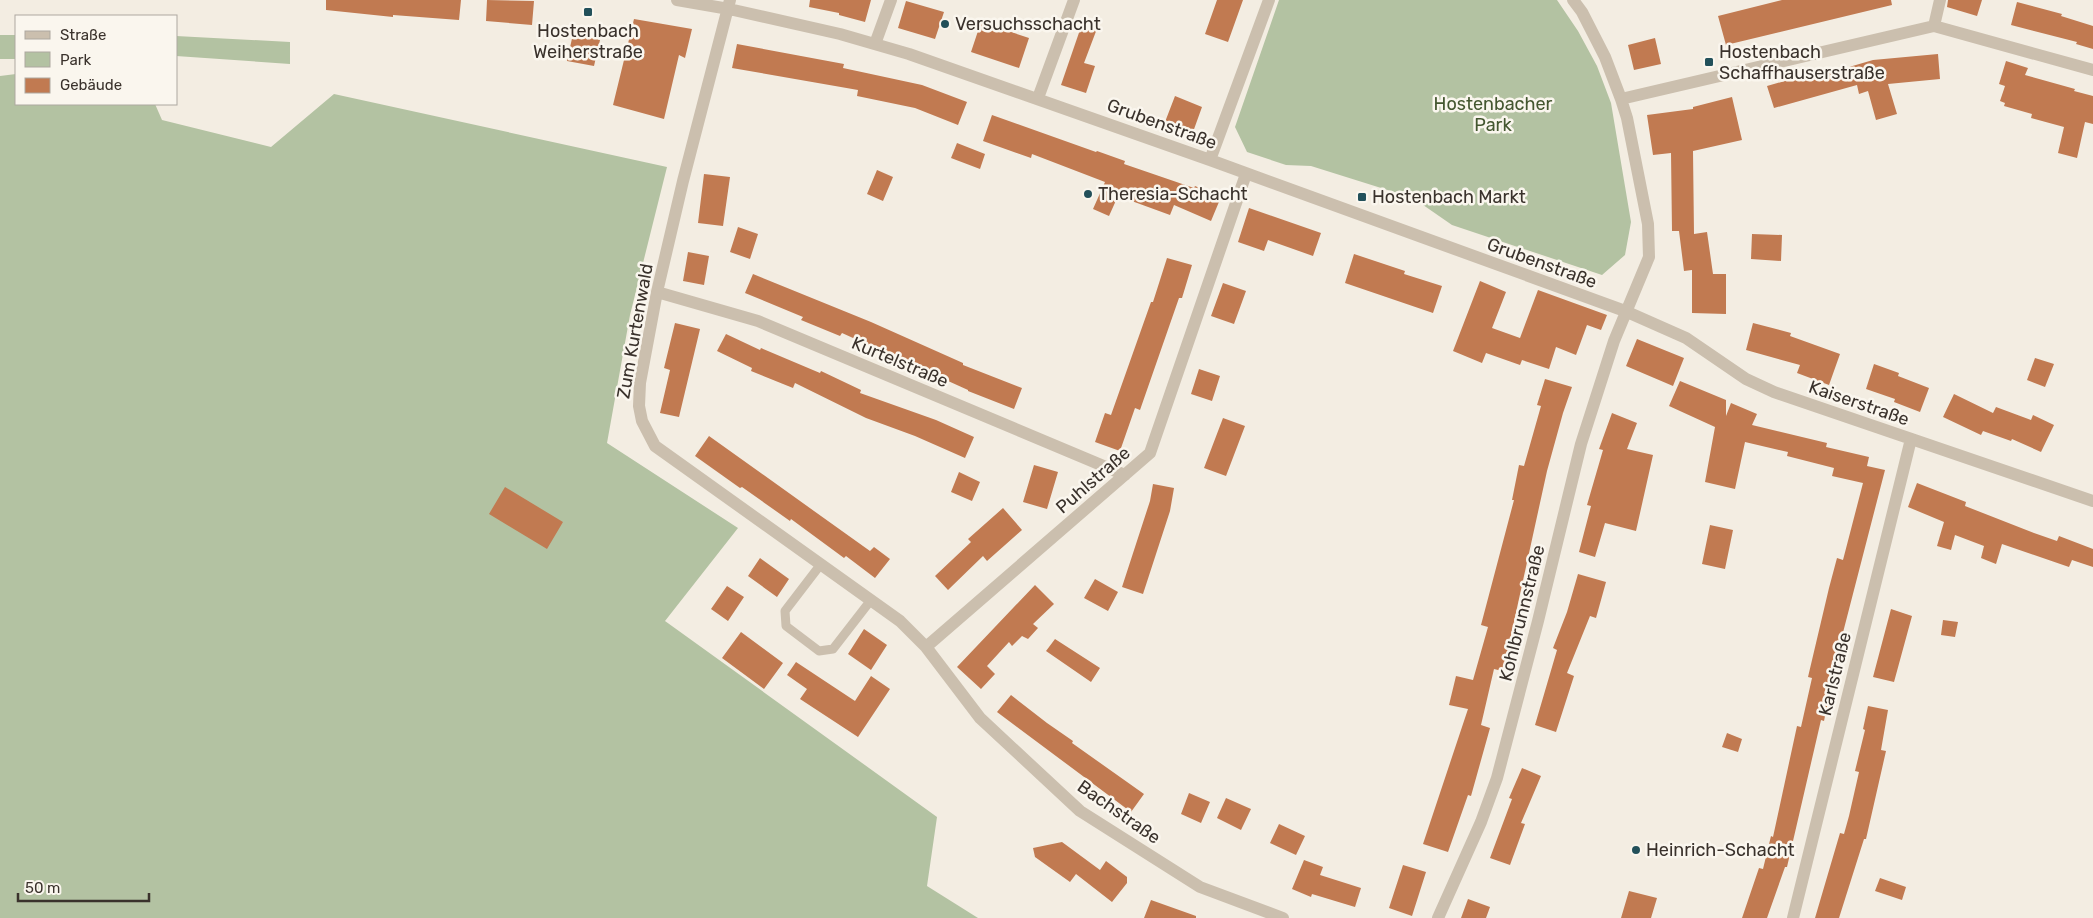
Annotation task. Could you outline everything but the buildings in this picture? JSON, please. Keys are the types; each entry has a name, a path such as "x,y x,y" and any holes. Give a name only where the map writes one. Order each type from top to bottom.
{"street":[{"name":"Grubenstraße","path":"677,0 730,5 875,44 1038,98 1625,311"},
{"path":"875,44 891,0"},
{"path":"1038,98 1074,0"},
{"path":"1210,160 1269,0"},
{"name":"Kohlbrunnstraße","path":"1438,918 1481,822 1497,778 1538,621 1580,444 1625,311 1645,270 1649,257 1650,243 1627,118 1605,57 1574,0"},
{"path":"1934,26 1940,0"},
{"name":"Zum Kurtenwald","path":"730,5 683,181 657,292 640,383 638,406 647,434 655,446 900,621 926,647"},
{"path":"1621,99 1934,26 2093,70"},
{"name":"Puhlstraße","path":"926,647 1150,453 1246,174"},
{"name":"Kurtelstraße","path":"657,292 758,321 1124,476"},
{"name":"Kaiserstraße","path":"1625,311 1686,338 1746,379 1774,392 2093,501"},
{"name":"Karlstraße","path":"1793,918 1911,439"},
{"name":"Bachstraße","path":"926,647 980,718 1080,811 1200,887 1283,918"}],"lane":[{"path":"821,564 785,611 786,626 819,651 834,648 871,600"}],"green space":[{"name":"Hostenbacher Park","path":"1279,0 1557,0 1578,31 1597,66 1611,103 1631,222 1625,255 1602,275 1452,225 1413,198 1311,166 1286,165 1247,152 1235,127"},
{"path":"0,35 15,35 15,59 0,59"},
{"path":"178,36 290,42 290,64 178,56"},
{"path":"15,74 15,105 155,105 162,120 271,147 334,94 667,167 630,315 607,443 738,528 665,621 937,817 927,886 978,918 0,918 0,76"}],"place":[{"name":"Hostenbach Weiherstraße","path":"588,12"},
{"name":"Versuchsschacht","path":"945,24"},
{"name":"Hostenbach Schaffhauserstraße","path":"1709,62"},
{"name":"Theresia-Schacht","path":"1088,194"},
{"name":"Hostenbach Markt","path":"1362,197"},
{"name":"Heinrich-Schacht","path":"1636,850"}]}
